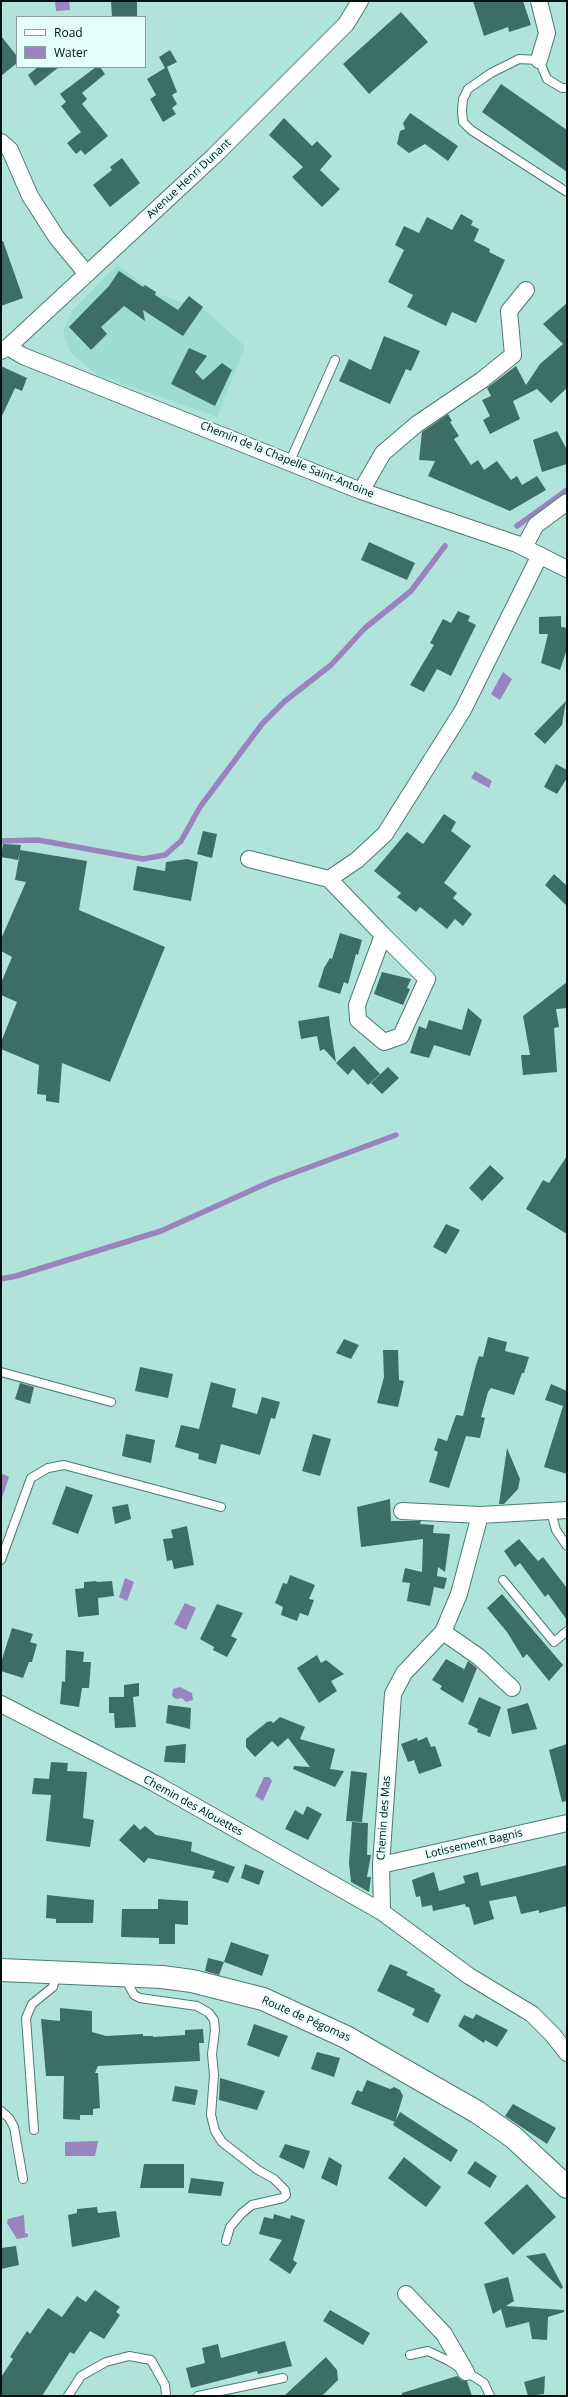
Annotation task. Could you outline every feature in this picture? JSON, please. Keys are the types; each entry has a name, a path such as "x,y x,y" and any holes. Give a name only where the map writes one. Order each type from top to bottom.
{"main road":[{"name":"Route de Pégomas","path":"1,1970 162,1977 192,1981 264,1999 346,2037 501,2128 538,2158 567,2187"}],"street":[{"name":"Avenue Henri Dunant","path":"4,349 87,274 246,124 346,24 360,1"},
{"path":"539,1 547,33 539,60"},
{"path":"1,142 10,150 30,196 57,238 87,274"},
{"path":"362,491 383,453 417,424 482,380 513,355 509,311 526,290"},
{"name":"Chemin de la Chapelle Saint-Antoine","path":"4,349 290,461 362,491 524,547 567,569"},
{"path":"524,547 536,525 567,502"},
{"path":"329,879 357,860 385,834 462,710 540,555"},
{"path":"249,859 329,879 427,979 401,1036 384,1042 358,1020 357,1005 383,935"},
{"path":"402,1511 480,1515 567,1510"},
{"name":"Chemin des Mas","path":"382,1912 381,1865 394,1694 404,1673 444,1632 459,1594 480,1515"},
{"path":"444,1632 479,1657 512,1688"},
{"name":"Chemin des Alouettes","path":"1,1704 154,1783 382,1912"},
{"name":"Lotissement Bagnis","path":"381,1865 567,1823"},
{"path":"382,1912 469,1976 532,2014 553,2035 567,2053"},
{"path":"406,2294 444,2334 466,2372"}],"lane":[{"path":"567,88 562,88 547,79 539,60 519,59 468,89 463,99 463,122 470,130 567,192"},
{"path":"290,461 335,360"},
{"path":"1,1372 111,1402"},
{"path":"1,1560 31,1478 48,1468 64,1465 221,1507"},
{"path":"551,1512 556,1530 567,1546"},
{"path":"503,1580 554,1642 567,1631"},
{"path":"34,2130 26,2018 32,2004 53,1987 57,1972"},
{"path":"124,1975 134,1995 140,1998 197,2006 209,2013 214,2020 215,2030 212,2054 214,2075 211,2115 215,2131 222,2142 258,2170 274,2179 285,2190 286,2195 284,2198 252,2205 230,2227 226,2241"},
{"path":"1,2111 9,2118 14,2127 23,2179"},
{"path":"410,2356 428,2351 484,2383 490,2396"},
{"path":"68,2396 81,2376 106,2362 129,2356 151,2360 166,2385 166,2396"},
{"path":"198,2396 283,2378"}],"shaded area":[{"path":"117,265 156,293 183,303 189,296 245,346 217,417 96,374 71,353 63,332 72,311"}],"water":[{"path":"55,1 69,1 70,10 56,11"},
{"path":"503,672 512,679 500,700 491,694"},
{"path":"475,771 492,781 489,788 471,778"},
{"path":"1,1473 9,1477 1,1501"},
{"path":"125,1578 134,1582 127,1601 119,1597"},
{"path":"185,1603 196,1608 186,1630 174,1624"},
{"path":"180,1687 192,1693 193,1700 186,1702 182,1698 176,1699 172,1696 173,1689"},
{"path":"264,1777 269,1777 272,1781 263,1801 255,1796"},
{"path":"98,2141 95,2156 65,2156 65,2142"},
{"path":"24,2215 25,2233 28,2234 28,2237 17,2239 7,2223 8,2219"}],"building":[{"path":"111,1 137,1 137,16 112,16"},
{"path":"473,1 523,1 531,25 509,32 508,27 484,36"},
{"path":"401,12 428,42 369,94 343,64"},
{"path":"1,36 16,55 16,64 1,76"},
{"path":"170,50 177,62 167,67 177,92 172,95 177,104 172,108 176,114 163,122 150,99 156,95 147,79 165,68 159,57"},
{"path":"37,68 58,68 35,86 28,75"},
{"path":"95,68 101,68 105,74 82,93 87,99 82,104 108,136 85,155 81,150 76,154 67,143 81,132 61,106 66,102 60,94"},
{"path":"501,84 567,130 567,172 482,112"},
{"path":"410,113 458,146 448,161 425,144 409,153 397,144 400,131 405,129 403,123"},
{"path":"284,118 312,146 317,141 332,156 320,170 340,189 322,207 292,177 303,167 269,135"},
{"path":"122,158 140,183 110,207 93,185 112,170 110,167"},
{"path":"461,214 473,221 471,225 479,229 474,241 490,249 489,252 505,260 476,323 452,312 446,326 407,307 413,295 388,282 404,250 395,245 404,226 419,233 427,217 452,230"},
{"path":"1,241 3,241 23,298 1,306"},
{"path":"119,271 143,287 145,285 156,292 155,295 178,310 189,296 203,307 183,336 143,310 145,321 124,306 101,327 107,334 91,350 69,327 109,286"},
{"path":"567,303 567,388 551,403 537,389 513,401 520,419 490,434 483,420 490,416 482,400 491,396 487,388 516,366 526,385 540,364 563,344 543,324"},
{"path":"384,336 420,351 411,371 406,369 390,404 339,381 349,359 371,370"},
{"path":"189,348 207,356 195,372 203,380 222,363 232,370 215,406 171,384"},
{"path":"1,366 27,378 22,391 15,388 1,418"},
{"path":"448,414 452,421 450,422 459,436 454,439 471,465 478,460 484,470 497,461 511,480 517,476 522,485 537,476 546,490 510,511 428,476 435,461 419,460 422,432"},
{"path":"557,431 567,450 567,464 542,472 533,440"},
{"path":"369,542 415,563 407,580 361,560"},
{"path":"458,611 470,616 468,621 476,625 451,676 437,669 424,692 410,685 434,645 430,643 443,619 451,623"},
{"path":"561,616 561,627 567,628 567,649 560,670 541,663 548,634 539,634 539,617"},
{"path":"566,701 562,725 545,744 534,734"},
{"path":"556,764 567,770 567,778 557,794 544,787"},
{"path":"444,814 456,822 451,831 471,846 444,883 457,893 453,898 472,914 463,926 455,919 447,929 420,907 416,912 397,897 401,893 374,871 407,832 423,844"},
{"path":"203,831 217,834 212,858 197,854"},
{"path":"3,844 21,845 20,850 87,861 79,910 165,947 110,1082 62,1063 59,1103 46,1101 46,1095 37,1094 39,1065 1,1049 1,1042 17,1002 1,995 1,983 12,957 1,951 1,939 26,882 15,880 20,852 18,860 1,857"},
{"path":"187,859 198,862 191,901 133,890 137,866 165,871 166,862"},
{"path":"554,874 567,886 567,906 545,885"},
{"path":"340,933 362,940 358,955 356,954 348,984 344,982 340,994 318,987 324,968 330,958 332,959"},
{"path":"382,972 411,979 407,988 410,989 403,1005 374,994"},
{"path":"567,982 567,1008 556,1009 559,1027 554,1028 557,1072 523,1075 521,1055 530,1055 523,1016"},
{"path":"468,1008 482,1020 470,1056 434,1045 429,1058 410,1053 419,1026 426,1029 429,1020 462,1030"},
{"path":"329,1016 336,1062 324,1049 320,1051 317,1036 301,1039 298,1021"},
{"path":"354,1046 380,1074 368,1085 353,1069 348,1075 336,1063"},
{"path":"388,1067 399,1078 382,1094 371,1083"},
{"path":"567,1156 567,1234 526,1209 543,1180 549,1183"},
{"path":"490,1165 504,1178 482,1201 469,1188"},
{"path":"446,1224 460,1230 446,1254 433,1247"},
{"path":"488,1337 507,1342 505,1351 529,1357 524,1373 522,1373 514,1395 491,1388 488,1392 481,1417 485,1418 480,1438 466,1436 449,1488 429,1482 438,1452 434,1450 438,1438 447,1441 456,1415 463,1416 476,1365 479,1356 483,1357"},
{"path":"344,1339 359,1345 351,1359 336,1353"},
{"path":"383,1350 398,1350 399,1380 404,1381 398,1407 377,1403 384,1377"},
{"path":"140,1367 173,1374 168,1398 135,1391"},
{"path":"211,1382 236,1389 232,1407 257,1414 262,1397 280,1402 275,1419 271,1418 260,1455 221,1444 216,1464 198,1459 199,1454 175,1447 181,1425 199,1429"},
{"path":"20,1383 34,1387 30,1404 15,1399"},
{"path":"551,1384 567,1391 567,1474 544,1467 563,1406 545,1400"},
{"path":"126,1434 155,1440 151,1463 122,1456"},
{"path":"313,1434 331,1439 320,1476 302,1471"},
{"path":"507,1448 520,1479 518,1489 504,1504 499,1504"},
{"path":"66,1486 93,1495 78,1534 52,1524"},
{"path":"390,1499 391,1521 421,1521 420,1524 434,1525 433,1533 450,1534 445,1572 438,1567 437,1576 447,1578 444,1589 434,1587 430,1606 407,1601 410,1583 402,1582 405,1568 422,1572 423,1539 361,1547 357,1507"},
{"path":"128,1504 131,1519 115,1524 112,1507"},
{"path":"187,1526 194,1565 174,1569 172,1560 167,1561 163,1539 173,1538 171,1530"},
{"path":"519,1539 538,1561 543,1557 567,1588 567,1620 548,1594 545,1597 520,1563 515,1567 504,1551"},
{"path":"290,1575 315,1585 309,1599 314,1600 308,1616 300,1613 297,1621 281,1615 283,1607 275,1603 283,1583 287,1584"},
{"path":"112,1581 114,1596 98,1598 99,1615 78,1617 75,1589 84,1588 84,1582"},
{"path":"502,1594 563,1665 549,1681 527,1654 523,1658 507,1632 487,1608"},
{"path":"217,1604 243,1613 231,1636 237,1639 227,1657 213,1650 214,1647 200,1639"},
{"path":"12,1628 33,1634 30,1642 37,1644 32,1662 29,1662 23,1678 1,1671 1,1662"},
{"path":"66,1650 84,1652 83,1662 91,1662 89,1688 82,1688 79,1707 60,1704 62,1681 65,1682"},
{"path":"317,1655 321,1663 326,1660 344,1674 331,1681 337,1691 319,1703 297,1668"},
{"path":"446,1659 464,1669 463,1672 468,1661 477,1668 463,1703 440,1689 442,1686 432,1680"},
{"path":"139,1683 139,1696 133,1697 136,1727 115,1728 114,1713 109,1713 109,1697 124,1697 124,1685"},
{"path":"479,1697 501,1707 490,1737 477,1732 478,1729 468,1724"},
{"path":"528,1703 537,1729 512,1734 507,1709"},
{"path":"168,1705 191,1708 190,1729 166,1723"},
{"path":"280,1717 305,1727 300,1739 335,1749 330,1769 344,1771 335,1787 293,1769 294,1766 310,1767 288,1738 278,1747 272,1741 255,1757 246,1747 246,1739 267,1722 271,1721 273,1723"},
{"path":"427,1737 431,1747 435,1746 442,1766 419,1774 414,1760 408,1762 401,1744 417,1738 418,1741"},
{"path":"186,1744 185,1763 164,1762 166,1746"},
{"path":"567,1744 567,1801 562,1802 549,1750"},
{"path":"51,1762 68,1763 67,1771 87,1772 83,1818 94,1820 90,1847 46,1841 51,1795 32,1794 34,1778 49,1779"},
{"path":"351,1771 367,1773 362,1822 346,1821"},
{"path":"307,1806 322,1814 308,1840 285,1829 295,1810 303,1815"},
{"path":"352,1822 368,1823 367,1855 371,1855 367,1877 371,1877 369,1892 351,1882 349,1863"},
{"path":"134,1824 140,1830 145,1826 156,1835 192,1842 191,1851 235,1867 228,1883 212,1878 215,1871 148,1858 144,1863 119,1840"},
{"path":"245,1864 264,1871 259,1885 241,1878"},
{"path":"567,1865 567,1906 539,1913 539,1910 521,1914 516,1896 489,1901 494,1919 474,1925 469,1907 466,1907 465,1904 433,1911 432,1905 422,1907 420,1896 416,1897 412,1880 434,1872 439,1891 465,1883 463,1876 478,1872 481,1886"},
{"path":"47,1895 94,1900 93,1923 56,1923 56,1919 46,1918"},
{"path":"158,1899 188,1901 188,1925 175,1924 175,1944 159,1944 159,1938 121,1937 122,1909 158,1909"},
{"path":"231,1942 269,1955 262,1976 224,1962"},
{"path":"208,1958 224,1962 219,1975 205,1971"},
{"path":"390,1964 408,1972 406,1975 435,1989 434,1991 441,1995 428,2023 412,2015 415,2009 377,1991"},
{"path":"60,2008 92,2011 92,2032 106,2036 143,2034 143,2036 153,2037 185,2035 185,2030 203,2029 204,2043 199,2043 200,2061 98,2066 95,2073 98,2073 100,2108 93,2109 93,2115 80,2115 80,2120 63,2119 64,2076 46,2076 41,2019 60,2021"},
{"path":"476,2014 508,2030 497,2047 485,2040 484,2043 458,2026 464,2015 473,2019"},
{"path":"254,2024 288,2036 279,2057 247,2045"},
{"path":"317,2052 340,2058 334,2077 311,2069"},
{"path":"220,2078 265,2091 257,2110 219,2100"},
{"path":"367,2080 390,2089 394,2087 400,2090 403,2096 395,2122 351,2104 357,2090 362,2092"},
{"path":"175,2086 198,2090 195,2105 172,2101"},
{"path":"513,2104 556,2128 547,2144 505,2116"},
{"path":"400,2112 458,2150 451,2162 393,2125"},
{"path":"285,2144 310,2151 304,2169 279,2157"},
{"path":"329,2157 342,2165 337,2186 321,2178"},
{"path":"404,2157 441,2187 426,2207 388,2178"},
{"path":"475,2161 497,2176 490,2188 467,2173"},
{"path":"144,2164 184,2164 184,2188 140,2188"},
{"path":"191,2178 224,2182 221,2196 188,2193"},
{"path":"527,2184 556,2217 513,2255 484,2223"},
{"path":"97,2207 98,2213 116,2211 120,2237 72,2247 68,2215 77,2213 77,2209"},
{"path":"274,2214 290,2219 291,2215 305,2220 293,2260 297,2263 290,2274 269,2260 282,2240 259,2234 264,2217 273,2219"},
{"path":"16,2246 19,2265 1,2269 1,2248"},
{"path":"545,2253 563,2287 561,2289 526,2256"},
{"path":"508,2277 514,2301 506,2306 564,2310 564,2312 548,2317 547,2340 532,2339 529,2322 506,2328 501,2309 493,2314 484,2284"},
{"path":"95,2290 120,2307 116,2312 120,2315 104,2339 90,2331 74,2354 70,2352 42,2396 1,2396 1,2377 13,2359 10,2357 27,2331 30,2334 48,2308 62,2317 77,2296 86,2302"},
{"path":"330,2310 370,2333 363,2345 323,2321"},
{"path":"285,2341 292,2366 258,2374 257,2371 191,2388 186,2368 205,2363 202,2348 218,2344 221,2358"},
{"path":"326,2357 337,2370 338,2380 322,2396 284,2396"},
{"path":"457,2376 461,2380 467,2381 472,2396 402,2396 402,2393"},
{"path":"545,2376 544,2394 528,2396 524,2382"}],"waterway":[{"path":"517,526 567,490"},
{"path":"1,841 38,840 143,859 165,855 181,841 200,807 262,724 285,701 331,665 365,628 411,591 445,546"},
{"path":"1,1279 16,1276 161,1231 272,1181 396,1135"}]}
